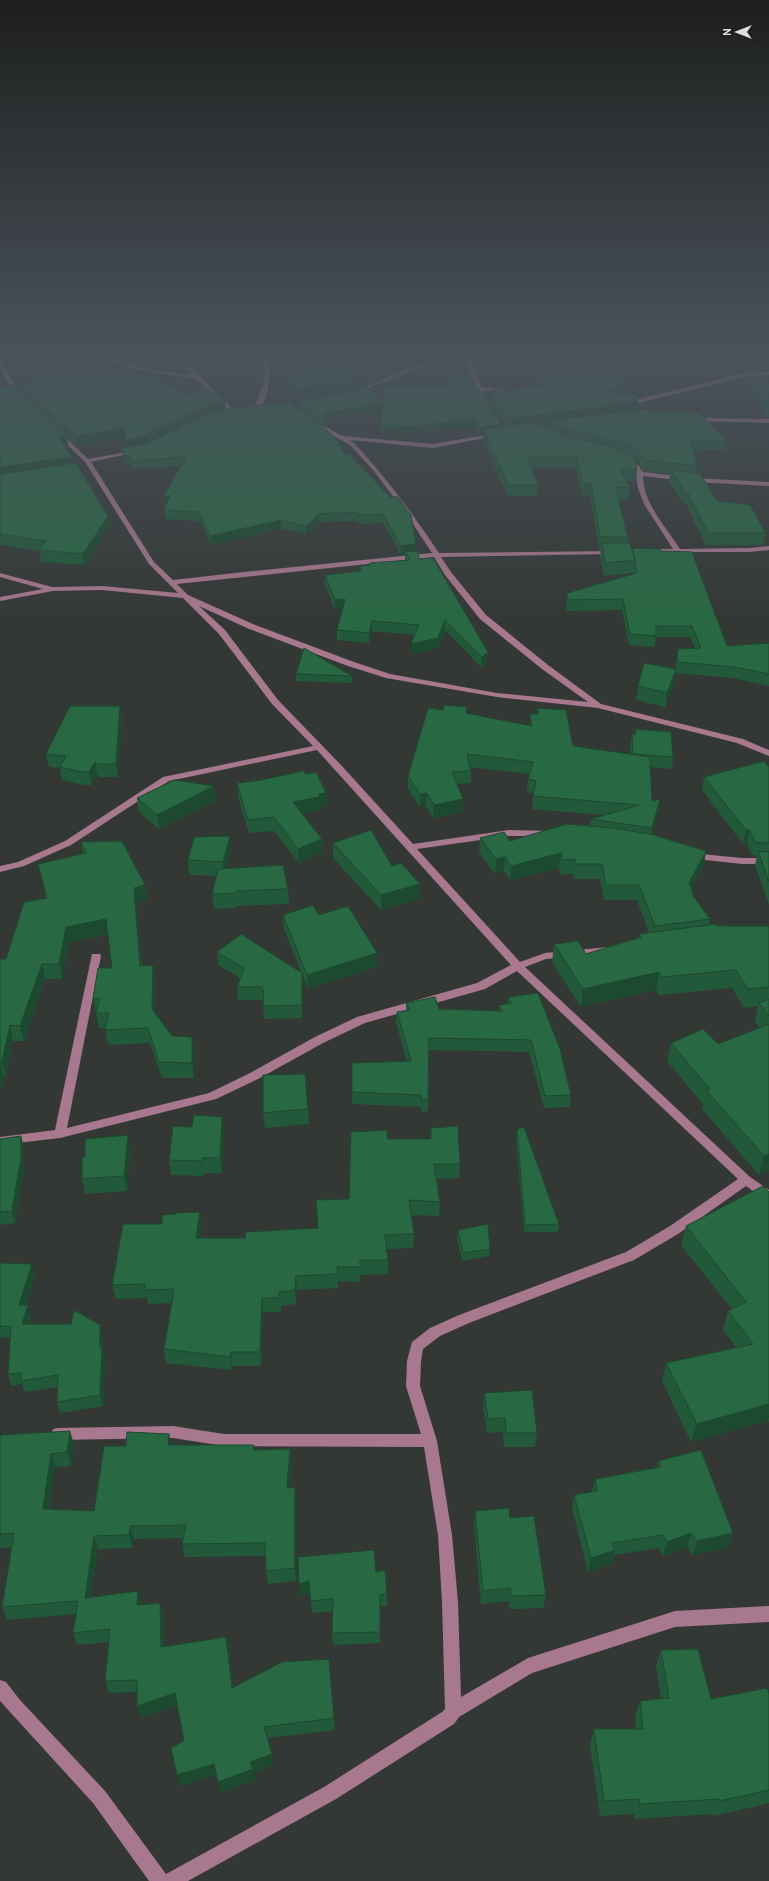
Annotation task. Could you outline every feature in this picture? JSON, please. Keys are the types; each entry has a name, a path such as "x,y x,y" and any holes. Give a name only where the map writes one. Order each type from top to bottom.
{"street":[{"path":"68,445 88,466 151,563 222,632 275,702 319,747 518,966 746,1180 769,1197"},
{"path":"353,445 408,511 448,572 483,617 544,667 598,706"},
{"path":"418,445 432,446 438,445"},
{"path":"88,466 145,449"},
{"path":"617,457 630,462 638,469 641,474 640,486 648,504 678,551"},
{"path":"641,474 693,480 769,484"},
{"path":"648,552 769,548"},
{"path":"170,583 253,573 438,555 618,552"},
{"path":"0,575 53,589"},
{"path":"0,599 53,589 102,588 184,596 250,626 351,664 389,676 497,695 598,706 740,742 769,753"},
{"path":"0,870 21,864 68,843 166,779 319,747"},
{"path":"410,848 509,833 541,832 561,834"},
{"path":"679,852 693,856 769,861"},
{"path":"0,1140 60,1134 212,1096 254,1076 319,1040 361,1020 481,986 518,966 545,956 623,949"},
{"path":"60,1134 96,956"},
{"path":"453,1711 450,1602 446,1535 430,1441 413,1386 414,1360 418,1346 435,1332 464,1319 630,1256 674,1230 746,1180"},
{"path":"43,1434 173,1432 224,1440 430,1441"},
{"path":"171,1881 330,1793 448,1718 453,1711 528,1666 675,1619 769,1614"},
{"path":"0,1688 14,1706 99,1797 160,1881"}],"building":[{"path":"0,445 64,445 72,457 0,467"},
{"path":"138,445 340,445 345,455 348,454 353,458 390,497 398,497 411,515 416,544 401,546 383,514 358,515 357,512 319,514 306,526 281,520 210,536 199,512 164,510 170,495 163,497 186,457 130,461 130,456 123,456 123,448"},
{"path":"490,445 605,445 615,447 635,459 637,470 620,470 630,487 615,487 628,537 600,537 591,484 583,484 577,456 528,457 538,485 509,485"},
{"path":"626,445 692,445 697,466 645,460 640,453"},
{"path":"76,463 108,516 83,554 39,550 46,541 0,534 0,474"},
{"path":"671,470 700,473 717,501 750,505 766,533 708,533 688,493 686,493"},
{"path":"602,543 630,543 635,560 605,563"},
{"path":"632,548 692,552 727,646 769,643 769,674 735,667 677,662 678,649 701,648 692,626 656,626 656,636 630,634 623,599 568,600 567,593 637,573"},
{"path":"418,551 419,559 433,558 488,652 482,657 445,620 438,638 411,644 419,625 372,621 369,633 337,630 345,599 335,600 325,575 361,571 360,566 370,565 370,563 410,560 405,552"},
{"path":"304,648 352,676 296,674"},
{"path":"644,663 676,669 667,693 638,686"},
{"path":"444,705 467,707 466,713 532,726 530,714 538,714 538,708 566,710 573,746 650,757 652,801 660,799 652,828 591,819 639,805 533,796 536,781 528,779 533,762 467,754 471,771 452,772 463,799 434,805 427,793 420,794 408,776 428,708 443,710"},
{"path":"70,706 120,706 116,764 97,764 95,762 89,772 82,772 60,767 66,756 46,754"},
{"path":"635,729 671,732 673,757 633,754 632,734 636,734"},
{"path":"764,761 769,767 769,843 755,842 750,830 746,830 704,777"},
{"path":"303,771 306,774 316,772 326,793 319,794 319,797 293,802 322,839 298,849 274,817 248,820 237,783 261,780"},
{"path":"174,780 214,786 157,815 137,798"},
{"path":"567,824 612,828 650,834 706,851 689,883 694,897 710,919 655,926 639,885 606,885 602,864 575,864 575,859 562,860 561,853 511,866 505,857 496,859 480,838 504,832 510,841"},
{"path":"371,830 392,866 401,863 420,884 381,895 333,843"},
{"path":"230,836 223,862 188,860 194,837"},
{"path":"122,841 145,885 134,888 140,966 153,965 152,1009 172,1036 192,1037 192,1063 159,1062 148,1028 105,1030 109,1013 96,1013 100,998 93,999 98,968 112,968 106,919 66,927 59,964 42,964 20,1026 10,1025 2,1061 0,1061 0,959 6,959 24,902 47,898 38,864 86,853 81,842"},
{"path":"758,851 769,852 769,882"},
{"path":"283,865 288,889 236,891 236,893 212,894 218,869"},
{"path":"313,905 319,915 348,906 377,953 307,975 283,915"},
{"path":"716,924 717,926 768,926 769,987 748,989 736,970 662,977 659,972 583,989 554,944 578,941 586,954 641,937 639,934"},
{"path":"241,934 302,973 302,1005 263,1006 264,990 262,990 262,987 237,987 244,968 217,952"},
{"path":"538,993 560,1049 571,1095 545,1096 531,1040 429,1038 428,1099 422,1100 421,1095 352,1092 352,1063 411,1061 397,1012 410,1010 406,1003 435,997 439,1009 502,1011 499,1005 511,1003 508,997"},
{"path":"769,999 769,1016 759,1003"},
{"path":"769,1024 769,1154 764,1156 706,1090 710,1089 671,1043 703,1029 718,1044"},
{"path":"305,1074 308,1109 263,1113 263,1075"},
{"path":"194,1115 222,1117 220,1158 202,1158 202,1161 169,1160 173,1126 192,1127"},
{"path":"458,1126 460,1164 434,1164 440,1202 409,1200 414,1234 385,1235 388,1260 360,1260 360,1267 337,1267 338,1274 296,1276 295,1290 279,1292 280,1298 262,1298 260,1352 231,1352 230,1357 164,1349 174,1289 145,1290 145,1284 112,1285 123,1224 162,1224 162,1215 200,1212 196,1238 245,1238 246,1232 318,1228 316,1200 349,1199 351,1132 387,1130 388,1139 431,1139 431,1128"},
{"path":"524,1127 559,1224 525,1225 517,1129"},
{"path":"128,1135 124,1176 82,1179 82,1158 85,1157 85,1139"},
{"path":"21,1136 21,1158 12,1211 0,1212 0,1139"},
{"path":"763,1186 769,1192 769,1404 697,1424 666,1363 753,1344 728,1311 746,1302 686,1226"},
{"path":"488,1224 490,1249 463,1253 458,1230"},
{"path":"0,1263 32,1264 19,1305 28,1305 22,1324 71,1324 74,1310 100,1325 100,1348 102,1348 100,1395 57,1402 58,1375 21,1381 21,1373 8,1374 11,1327 0,1326"},
{"path":"532,1390 537,1433 506,1433 505,1418 488,1419 484,1393"},
{"path":"70,1431 67,1452 51,1454 43,1509 94,1511 104,1446 126,1446 127,1432 169,1434 168,1445 254,1445 253,1450 290,1449 287,1488 295,1487 295,1568 266,1571 265,1543 182,1544 186,1525 130,1526 129,1535 94,1536 85,1598 138,1591 137,1605 160,1603 161,1647 226,1637 232,1688 282,1662 329,1659 334,1718 264,1727 272,1754 250,1762 253,1769 218,1782 214,1764 177,1775 171,1748 184,1741 175,1693 137,1706 137,1680 105,1681 110,1629 73,1633 78,1601 2,1607 14,1533 0,1534 0,1435"},
{"path":"701,1450 733,1533 697,1541 691,1533 667,1542 663,1535 612,1543 615,1550 591,1558 574,1495 597,1491 595,1479 661,1467 658,1461"},
{"path":"509,1508 510,1518 534,1516 546,1595 512,1596 510,1588 483,1591 475,1511"},
{"path":"374,1550 376,1572 385,1570 387,1594 380,1595 380,1632 332,1633 333,1599 311,1601 309,1581 299,1584 298,1557"},
{"path":"698,1649 711,1699 767,1688 769,1694 769,1790 720,1801 720,1799 640,1804 639,1799 604,1801 594,1729 643,1729 640,1701 669,1698 661,1650"}]}
